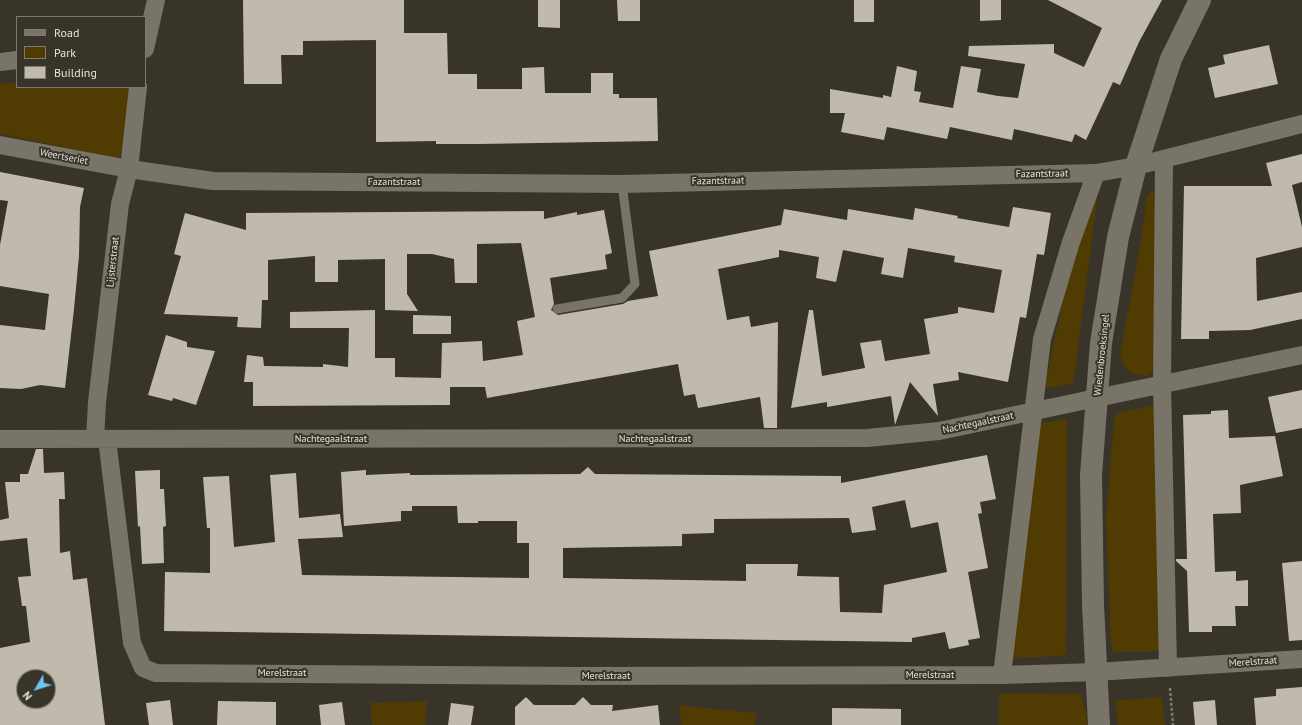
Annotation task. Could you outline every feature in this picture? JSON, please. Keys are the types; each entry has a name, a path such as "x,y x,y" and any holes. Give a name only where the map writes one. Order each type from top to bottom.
{"street":[{"path":"146,45 156,0"},
{"name":"Wiedenbroeksingel","path":"1099,725 1096,672 1091,476 1101,343 1118,237 1136,166 1171,59 1200,0"},
{"path":"0,62 16,60"},
{"name":"Lijsterstraat","path":"101,439 97,402 120,204 129,169 138,88"},
{"name":"Fazantstraat","path":"129,169 213,181 622,184 1096,173 1136,166 1302,124"},
{"name":"Weertseriet","path":"0,145 129,169"},
{"path":"1164,159 1162,384 1168,668"},
{"path":"1002,675 1042,339 1071,242 1096,173"},
{"name":"Nachtegaalstraat","path":"0,439 867,438 939,431 1302,355"},
{"name":"Merelstraat","path":"101,439 132,643 143,668 156,672 572,676 1002,675 1096,672 1302,659"}],"lane":[{"path":"557,309 622,298 635,284 622,184"}],"path":[{"path":"1168,668 1173,725"}],"green space":[{"path":"16,82 16,88 134,88 121,155 116,158 0,134 0,84"},
{"path":"1154,190 1156,370 1147,376 1131,373 1124,366 1120,355 1142,235 1147,195"},
{"path":"1094,193 1097,200 1074,379 1072,384 1047,388 1045,385 1075,244"},
{"path":"1158,405 1163,649 1149,652 1113,652 1111,645 1106,520 1114,418 1120,412"},
{"path":"1064,419 1067,420 1066,651 1063,656 1014,658 1007,652 1040,424"},
{"path":"999,693 1081,694 1086,712 1087,725 999,725"},
{"path":"1162,697 1165,725 1118,725 1115,701"},
{"path":"427,701 425,725 372,725 370,703"},
{"path":"679,705 756,713 755,725 681,725"}],"building":[{"path":"243,0 404,0 404,33 447,33 448,74 477,74 477,89 522,89 522,68 544,67 545,93 591,93 591,73 613,73 613,94 619,94 619,98 657,98 658,141 479,144 436,144 436,141 376,142 376,40 303,41 303,55 281,55 282,84 244,84"},
{"path":"538,0 560,0 560,28 538,27"},
{"path":"617,0 640,0 640,21 618,21"},
{"path":"854,0 874,0 874,22 854,22"},
{"path":"980,0 1001,0 1001,20 980,21"},
{"path":"1048,0 1162,0 1139,42 1120,85 1113,82 1086,140 1075,134 1072,142 1014,129 1012,140 950,127 947,139 887,127 884,140 841,132 845,113 830,113 830,89 883,98 883,95 891,97 897,66 917,71 914,91 921,92 919,102 953,108 961,66 981,69 977,92 1018,98 1025,64 968,56 969,46 1054,44 1054,53 1084,67 1102,28"},
{"path":"1269,45 1278,84 1215,98 1208,68 1225,64 1223,55"},
{"path":"1302,154 1302,182 1292,185 1302,227 1302,247 1256,258 1257,301 1302,292 1302,319 1250,330 1209,331 1209,339 1181,339 1184,186 1272,186 1266,163"},
{"path":"0,172 84,188 80,207 79,256 65,388 40,385 21,389 0,388 0,325 45,330 49,294 0,286 0,245 8,201 0,200"},
{"path":"1013,207 1051,213 1044,255 1037,254 1026,318 1020,317 1008,382 958,372 959,380 933,384 938,416 910,382 895,425 891,396 827,407 827,402 791,408 809,310 813,310 822,376 865,368 860,343 881,340 885,361 930,354 924,319 958,313 958,307 994,313 1002,270 954,262 955,256 908,248 903,278 881,274 884,258 843,250 836,282 816,278 819,257 779,250 779,257 718,269 727,320 749,316 751,327 778,322 777,428 764,428 760,397 698,408 695,394 684,396 678,364 487,398 485,387 450,387 450,405 253,406 253,382 244,382 247,355 263,357 264,366 323,367 323,364 348,367 349,328 290,328 290,312 375,310 375,358 395,358 395,377 441,378 442,343 482,341 483,361 523,355 517,321 535,317 521,243 477,244 477,283 455,283 454,259 432,254 407,254 407,294 418,311 385,310 385,259 338,260 338,282 315,282 315,256 268,260 268,300 262,300 261,328 237,327 238,317 164,314 181,256 174,254 185,213 246,230 246,213 544,211 544,219 577,212 577,215 604,210 612,253 605,255 607,269 550,278 554,304 551,310 558,315 623,304 628,301 658,296 649,251 781,225 784,209 847,220 848,209 913,220 915,208 958,216 957,218 1009,227"},
{"path":"413,315 451,316 451,334 413,334"},
{"path":"166,335 187,342 187,347 215,351 196,405 173,398 172,401 148,395"},
{"path":"1302,390 1302,428 1276,433 1268,397"},
{"path":"1228,410 1229,438 1275,436 1283,476 1240,485 1241,513 1213,514 1215,572 1236,571 1236,581 1248,580 1248,606 1235,606 1236,626 1212,626 1212,632 1189,632 1187,571 1176,561 1176,559 1187,559 1183,415 1211,414 1211,411"},
{"path":"36,449 43,449 44,473 64,472 65,499 59,499 60,553 70,551 73,580 87,578 105,725 0,725 0,648 30,642 26,606 22,606 18,577 31,576 27,538 0,541 0,520 9,518 5,482 20,482 20,474 28,474"},
{"path":"987,455 996,499 980,502 982,513 978,514 988,568 968,572 980,638 968,640 969,645 949,649 945,632 912,638 912,642 164,631 165,572 210,573 210,528 207,528 203,477 229,476 234,547 275,542 270,475 296,473 299,518 340,514 343,537 298,539 302,575 529,578 529,543 517,543 517,521 478,521 478,523 458,523 457,506 412,506 412,511 401,511 401,521 344,526 341,472 366,470 366,475 410,473 410,475 580,474 588,467 595,474 841,476 841,483","holes":["905,500 911,528 938,522 947,572 884,585 882,613 840,612 839,577 797,576 798,564 746,564 746,581 563,578 563,548 682,546 682,534 714,533 714,519 849,518 852,533 876,530 872,507"]},
{"path":"160,470 160,489 164,489 166,526 163,527 164,563 142,564 140,526 138,527 135,471"},
{"path":"1302,561 1302,640 1289,641 1282,563"},
{"path":"1302,687 1302,725 1256,725 1254,698 1276,696 1276,689"},
{"path":"526,697 534,705 575,705 583,697 591,705 613,705 612,711 658,705 660,725 515,725 515,707"},
{"path":"170,700 173,725 149,725 146,703"},
{"path":"1215,700 1217,725 1195,725 1193,702"},
{"path":"218,701 276,702 276,725 217,725"},
{"path":"342,702 345,725 321,725 319,705"},
{"path":"451,703 474,706 471,725 448,725"},
{"path":"832,708 901,709 901,725 832,725"}]}
